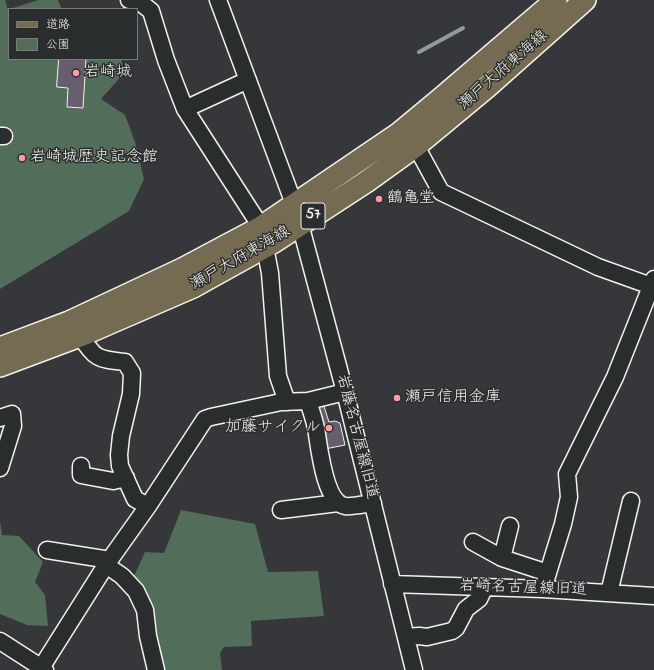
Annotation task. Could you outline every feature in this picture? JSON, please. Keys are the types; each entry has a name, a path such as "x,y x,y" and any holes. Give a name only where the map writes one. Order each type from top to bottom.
{"main road":[{"name":"瀬戸大府東海線","path":"0,366 80,336 193,288 263,237 294,204 398,134 440,100 556,0"},
{"name":"瀬戸大府東海線","path":"0,348 69,322 182,269 300,224 366,182 416,146 486,88 585,0"}],"street":[{"path":"129,0 141,4 150,11 166,60 185,109 263,237 270,273 278,376 287,402"},
{"name":"岩藤名古屋線旧道","path":"221,1 300,224 345,392 413,670"},
{"path":"185,109 248,80"},
{"path":"416,146 441,192 598,267 653,284 615,377 567,474 569,497 563,524 544,588"},
{"path":"80,336 92,353 101,360 125,362 132,373 131,394 121,436 119,455 120,466 135,498 148,506"},
{"path":"0,641 43,669 108,563 148,506 205,419 211,416 287,402 308,401 345,392"},
{"path":"308,401 315,424 324,474 330,492 338,503"},
{"path":"0,418 12,414 13,426 0,468"},
{"path":"81,466 80,475 113,480 126,478"},
{"path":"609,593 631,501"},
{"path":"281,510 338,503 345,506 373,503"},
{"path":"502,558 510,526"},
{"path":"473,542 502,558 548,573"},
{"path":"47,550 108,563 136,591 145,610 148,636 156,670"},
{"name":"岩崎名古屋線旧道","path":"392,584 544,588 654,596"},
{"path":"406,638 419,636 427,637 452,631 456,628 466,609 479,599 485,587"}],"green space":[{"path":"0,0 5,0 8,10 8,60 121,60 125,72 101,99 125,115 135,142 144,179 129,211 0,289"},
{"path":"38,0 58,0 61,8 13,8"},
{"path":"181,510 255,524 268,572 318,571 324,616 251,621 252,646 224,647 220,653 222,670 161,670 140,584 134,576 145,552 164,553"},
{"path":"0,521 2,535 19,536 43,562 35,582 45,595 48,626 27,625 0,614"}],"building":[{"path":"59,60 86,60 83,108 67,107 68,88 57,87"},
{"path":"323,403 329,422 335,421 340,423 345,445 325,449 315,405"}],"waterway":[{"path":"419,52 463,28"}],"place":[{"name":"岩崎城","path":"76,73"},
{"name":"岩崎城歴史記念館","path":"22,158"},
{"name":"鶴亀堂","path":"379,199"},
{"name":"瀬戸信用金庫","path":"397,398"},
{"name":"加藤サイクル","path":"329,428"}]}
